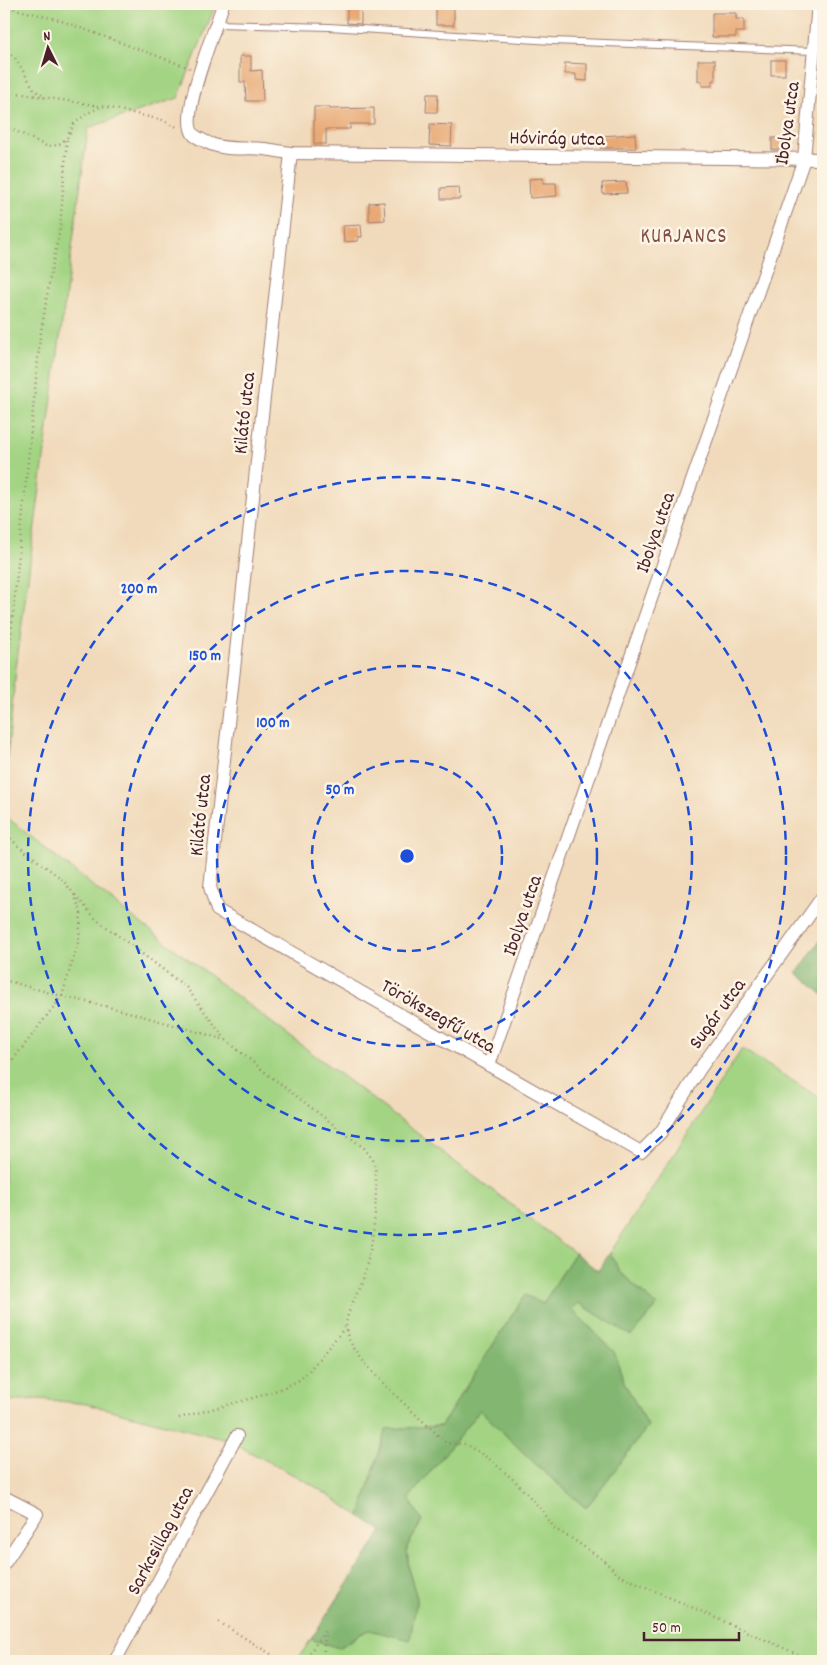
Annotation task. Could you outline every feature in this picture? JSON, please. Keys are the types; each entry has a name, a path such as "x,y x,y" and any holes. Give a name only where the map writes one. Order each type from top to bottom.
{"street":[{"path":"223,4 199,70 191,109 191,128 194,135 212,145 265,149 291,154"},
{"name":"Ibolya utca","path":"489,1065 804,158 818,4"},
{"name":"Hóvirág utca","path":"291,154 823,159"},
{"name":"Kilátó utca","path":"217,910 210,887 291,154"},
{"name":"Sugár utca","path":"641,1152 661,1132 699,1070 823,896"},
{"name":"Törökszegfű utca","path":"217,910 641,1152"},
{"name":"Sarkcsillag utca","path":"115,1661 237,1436"},
{"path":"4,1497 37,1514 4,1564"}],"lane":[{"path":"217,24 329,27 552,41 814,51"}],"path":[{"path":"4,6 59,20 199,70"},
{"path":"4,48 15,58 34,89 46,98"},
{"path":"4,91 102,106 162,120 194,135"},
{"path":"4,707 40,338 60,229 68,138 74,124 86,114 102,106"},
{"path":"4,127 46,146 58,145 68,138"},
{"path":"4,831 18,846 62,879 96,919 186,987 226,1040 273,1079 364,1148 373,1161 376,1174 372,1246 342,1331 308,1373 299,1380 260,1396 179,1418"},
{"path":"4,1074 62,996 79,939 80,912 74,894"},
{"path":"4,980 121,1010 226,1040"},
{"path":"346,1322 347,1333 352,1344 380,1379 446,1443 465,1444 488,1458 516,1482 542,1510 555,1529 602,1559 619,1575 648,1586 710,1616 813,1661"},
{"path":"219,1622 282,1661"},
{"path":"304,1661 325,1631 323,1661"}],"green space":[{"path":"4,4 216,4 178,98 88,128 16,668 4,787"},
{"path":"4,815 109,899 575,1253 543,1304 525,1295 441,1426 386,1429 360,1516 311,1484 227,1440 87,1404 40,1399 4,1401"},
{"path":"823,936 823,995 797,973"},
{"path":"742,1049 823,1100 823,1661 297,1661 311,1639 339,1648 417,1598 409,1572 407,1547 422,1521 409,1498 480,1409 535,1464 586,1508 648,1426 624,1382 614,1352 572,1309 579,1303 631,1335 657,1306 620,1272 610,1253"},
{"path":"575,1253 598,1271 610,1253 620,1272 657,1306 631,1336 579,1303 572,1309 614,1352 624,1382 648,1426 586,1508 535,1464 480,1410 409,1498 422,1521 407,1547 409,1572 417,1598 410,1640 369,1630 339,1648 311,1639 382,1531 360,1516 386,1429 441,1426 525,1295 543,1304"}],"building":[{"path":"347,4 361,4 361,24 347,23"},
{"path":"436,4 454,4 454,25 436,25"},
{"path":"712,13 736,13 736,19 744,19 744,32 736,32 736,37 712,37"},
{"path":"240,56 251,56 251,71 262,70 263,101 246,101 245,82 240,82"},
{"path":"698,60 715,60 715,81 712,81 712,86 702,86 702,81 698,81"},
{"path":"771,60 785,60 785,75 771,75"},
{"path":"565,63 587,64 587,81 576,80 576,74 565,74"},
{"path":"427,94 438,94 437,112 426,112"},
{"path":"314,107 330,107 330,109 374,108 374,124 350,124 350,129 326,129 326,144 314,144"},
{"path":"430,124 452,125 451,146 429,145"},
{"path":"635,134 636,148 600,148 600,136"},
{"path":"772,138 786,138 786,150 772,150"},
{"path":"543,178 543,183 556,183 557,196 530,198 529,179"},
{"path":"626,182 627,193 603,194 602,183"},
{"path":"459,187 460,199 441,199 441,188"},
{"path":"384,202 385,220 369,221 369,203"},
{"path":"361,225 362,237 358,237 358,241 344,242 343,226"}],"district":[{"name":"KURJANCS","path":"684,235"}]}
